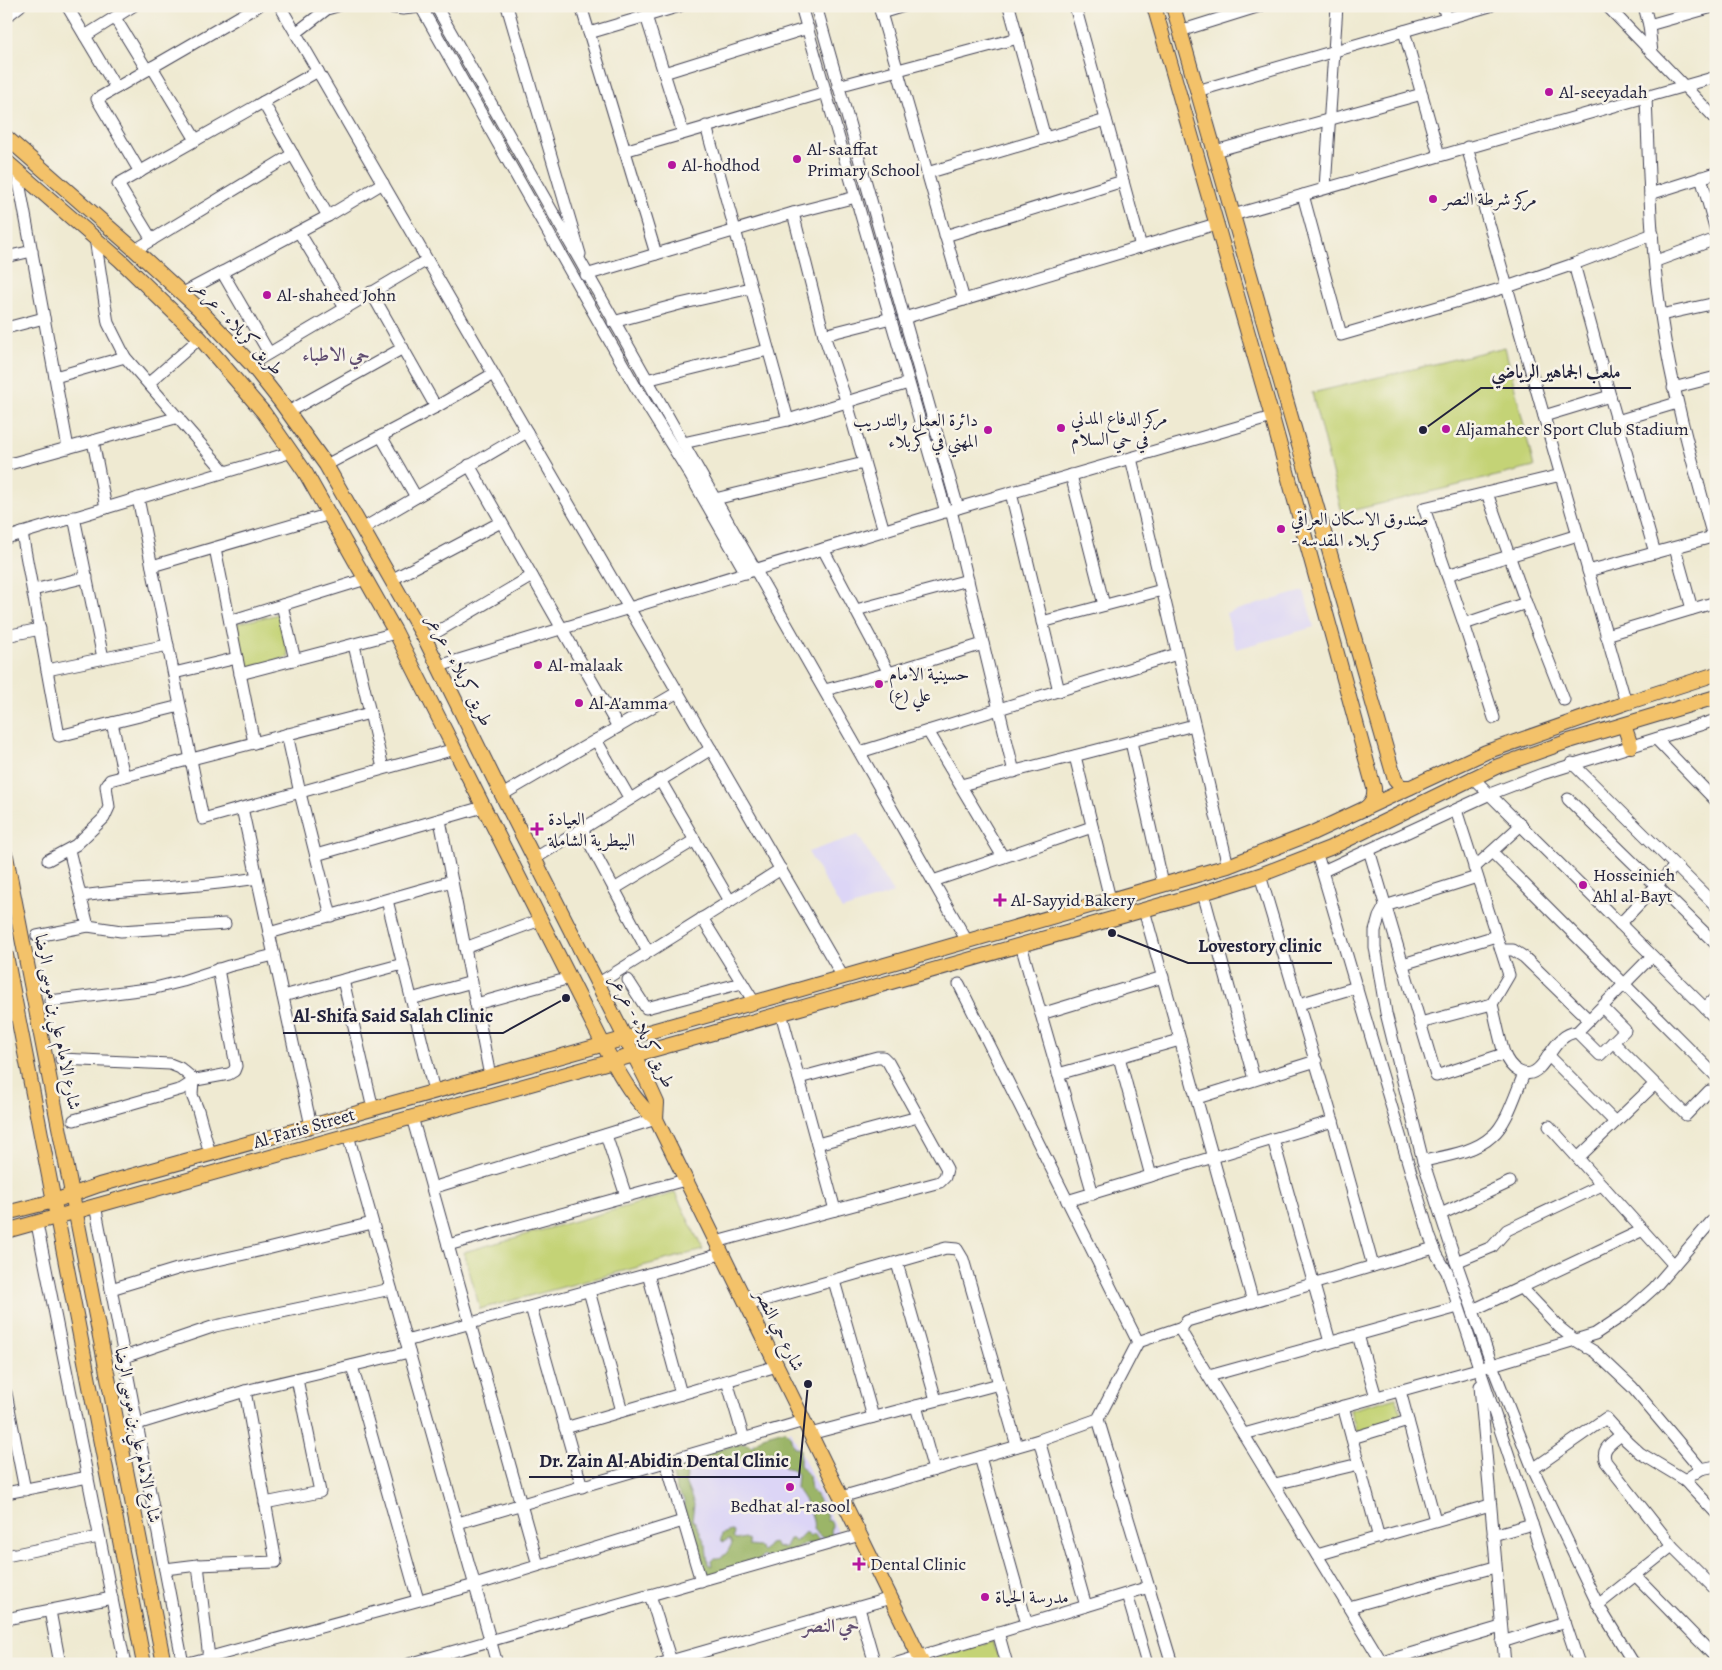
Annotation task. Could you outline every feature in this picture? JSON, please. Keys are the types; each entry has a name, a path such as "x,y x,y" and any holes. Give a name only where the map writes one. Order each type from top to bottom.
{"main road":[{"path":"1154,6 1272,417 1363,749 1374,795 1372,801 1365,809"},
{"path":"1173,6 1395,780 1401,787 1410,788"},
{"name":"طريق كربلاء - عرعر","path":"6,137 183,293 254,369 326,465 439,666 534,859 626,1038 657,1103 656,1119"},
{"name":"طريق كربلاء - عرعر","path":"6,161 146,284 200,338 264,413 292,452 330,514 396,633 603,1044 644,1110 656,1119"},
{"path":"1248,333 1257,335 1266,329"},
{"path":"1255,359 1260,353 1272,353"},
{"path":"242,386 253,384 254,369"},
{"path":"264,413 269,403 284,407"},
{"name":"Al-Faris Street","path":"6,1213 54,1201 210,1154 692,1020 1228,866 1310,834 1486,752 1716,674"},
{"name":"Al-Faris Street","path":"6,1231 37,1224 95,1205 1203,894 1318,854 1472,777 1498,766 1624,724 1716,697"},
{"path":"1624,724 1631,746"},
{"path":"1363,749 1375,752 1385,744"},
{"name":"شارع الامام علي بن موسى الرضا","path":"6,856 164,1664"},
{"path":"6,955 144,1664"},
{"path":"613,1013 624,1024 632,1028 653,1030"},
{"path":"692,1020 688,1022 684,1029 688,1036 695,1038"},
{"path":"574,1072 580,1066 581,1061 576,1052 592,1040 595,1034 594,1026"},
{"name":"شارع حي النصر","path":"656,1119 921,1660"},
{"path":"45,1153 63,1150"}],"street":[{"path":"6,17 20,6"},
{"path":"67,6 116,88"},
{"path":"85,36 133,6"},
{"path":"140,172 97,99 258,6"},
{"path":"280,6 843,977"},
{"path":"296,32 327,9 336,6"},
{"path":"380,6 403,9 422,7 635,386 825,690 967,941"},
{"path":"436,6 586,275 715,500 751,571"},
{"path":"507,6 586,275"},
{"path":"581,6 656,254"},
{"path":"589,33 680,6"},
{"path":"801,6 942,496 952,510"},
{"path":"816,6 954,494 952,510 1014,772"},
{"path":"904,6 880,10 964,300"},
{"path":"1009,6 1045,138"},
{"path":"1075,6 1141,247"},
{"path":"1180,30 1260,6"},
{"path":"1325,188 1337,6"},
{"path":"1443,6 1447,19"},
{"path":"1197,91 1490,6"},
{"path":"1608,6 1716,119"},
{"path":"1644,6 1649,25 1652,53"},
{"path":"1649,25 1714,6"},
{"path":"646,16 683,133"},
{"path":"115,18 196,140"},
{"path":"664,73 808,28"},
{"path":"1404,31 1439,155"},
{"path":"838,86 1018,38"},
{"path":"152,240 118,184 318,71"},
{"path":"1233,214 1716,77"},
{"path":"624,150 826,92"},
{"path":"1215,152 1422,94"},
{"path":"1588,571 1714,537 1673,388 1661,315 1650,194 1646,97"},
{"path":"263,102 328,216"},
{"path":"927,173 1106,120"},
{"path":"706,126 788,420"},
{"path":"1467,147 1626,703"},
{"path":"135,250 293,154"},
{"path":"17,171 68,448"},
{"path":"1650,194 1716,173"},
{"path":"1701,178 1716,231"},
{"path":"946,236 1123,180"},
{"path":"183,293 299,232 383,183"},
{"path":"1303,194 1341,335 1507,287 1653,234"},
{"path":"586,275 793,213 856,197"},
{"path":"793,213 824,335 847,403 884,531"},
{"path":"904,318 1216,224"},
{"path":"299,232 345,308"},
{"path":"95,238 108,323 125,357 226,472"},
{"path":"1656,262 1716,238"},
{"path":"871,248 875,252 885,252"},
{"path":"6,257 32,250"},
{"path":"874,260 885,252"},
{"path":"254,369 269,353 428,260"},
{"path":"1574,264 1655,553"},
{"path":"222,272 269,353"},
{"path":"613,322 751,288"},
{"path":"371,292 436,407"},
{"path":"1661,315 1716,303"},
{"path":"6,328 44,318"},
{"path":"824,335 891,318"},
{"path":"149,383 200,338"},
{"path":"284,407 403,348"},
{"path":"646,380 768,350"},
{"path":"56,377 125,357"},
{"path":"326,465 494,374"},
{"path":"1673,388 1716,377"},
{"path":"683,443 788,420 905,384"},
{"path":"1544,416 1610,396"},
{"path":"1617,421 1677,404"},
{"path":"6,464 179,417"},
{"path":"439,666 952,510 1272,417"},
{"path":"362,529 527,432"},
{"path":"381,436 416,497"},
{"path":"94,441 106,508"},
{"path":"6,538 292,452"},
{"path":"1131,458 1228,866"},
{"path":"715,500 864,463"},
{"path":"469,465 618,727"},
{"path":"1494,718 1424,508 1561,475"},
{"path":"1071,476 1104,605"},
{"path":"1011,493 1059,691"},
{"path":"1487,493 1526,603 1564,700"},
{"path":"942,496 948,499 952,498 954,494"},
{"path":"138,498 203,819 454,749"},
{"path":"152,566 330,514"},
{"path":"74,517 103,658"},
{"path":"391,580 502,522"},
{"path":"22,533 59,736 180,706"},
{"path":"1447,575 1578,535"},
{"path":"215,548 254,743"},
{"path":"1675,548 1692,609"},
{"path":"823,549 889,673"},
{"path":"425,640 532,576"},
{"path":"33,590 87,577"},
{"path":"230,622 366,579"},
{"path":"856,610 968,580"},
{"path":"1042,622 1162,590"},
{"path":"1606,635 1716,602"},
{"path":"1464,624 1526,603"},
{"path":"282,605 295,660"},
{"path":"6,636 40,629"},
{"path":"240,674 396,633"},
{"path":"825,690 889,673 983,644"},
{"path":"47,670 168,645"},
{"path":"354,645 383,768"},
{"path":"860,752 1178,654"},
{"path":"174,673 237,658"},
{"path":"502,795 678,692"},
{"path":"48,860 69,850 83,839 106,814 108,807 106,788 110,780 370,713"},
{"path":"1322,871 1490,794 1572,763 1716,720"},
{"path":"112,723 124,776"},
{"path":"961,785 1194,725"},
{"path":"928,731 1003,857"},
{"path":"287,734 331,916"},
{"path":"1656,739 1716,801"},
{"path":"596,740 630,799"},
{"path":"1131,742 1164,884"},
{"path":"534,859 711,749"},
{"path":"1075,756 1110,899"},
{"path":"1572,763 1716,906"},
{"path":"1472,777 1716,1019"},
{"path":"660,780 730,901"},
{"path":"1568,799 1716,944"},
{"path":"316,856 483,807"},
{"path":"242,808 311,1126"},
{"path":"1456,810 1509,975 1492,1004 1504,1054 1516,1071 1524,1074 1538,1069 1558,1042 1566,1036 1577,1032 1652,956"},
{"path":"440,820 490,1076"},
{"path":"1521,825 1492,852 1475,873 1385,906 1378,917 1374,947 1386,1013 1423,1161 1492,1365 1533,1468 1598,1605 1634,1664"},
{"path":"933,881 1092,827"},
{"path":"582,829 648,952"},
{"path":"614,889 695,840"},
{"path":"69,850 88,926"},
{"path":"1369,850 1436,1076 1504,1054"},
{"path":"1492,852 1716,1076"},
{"path":"1318,854 1434,1248 1447,1272 1580,1664"},
{"path":"1620,924 1675,866"},
{"path":"598,983 781,869"},
{"path":"1260,875 1316,1061 1373,1266"},
{"path":"82,896 124,890 204,886 257,878"},
{"path":"269,933 452,881"},
{"path":"1203,894 1254,1079"},
{"path":"387,900 434,1092"},
{"path":"1144,910 1253,1302"},
{"path":"702,918 754,1002"},
{"path":"466,948 540,920"},
{"path":"37,936 88,926 121,931 225,924"},
{"path":"1403,964 1496,936"},
{"path":"1021,945 1093,1194"},
{"path":"1501,950 1513,950 1524,957 1588,1020"},
{"path":"50,1001 154,988 274,955"},
{"path":"283,996 403,964"},
{"path":"74,1120 182,1089 193,1081 229,1074 235,1068 218,969"},
{"path":"1041,1014 1163,977"},
{"path":"476,1004 570,978"},
{"path":"343,980 373,1109"},
{"path":"628,980 646,1008 742,983"},
{"path":"411,999 472,982"},
{"path":"959,984 1138,1342"},
{"path":"1299,1004 1357,987"},
{"path":"1705,1008 1716,997"},
{"path":"1420,1023 1492,1004"},
{"path":"1577,1032 1600,1055 1625,1030 1602,1007"},
{"path":"782,1013 835,1210"},
{"path":"1058,1074 1180,1040"},
{"path":"1613,1042 1686,1114 1714,1091"},
{"path":"1548,1055 1615,1122"},
{"path":"137,1424 245,1391 352,1366 470,1324 648,1274 719,1248 835,1210 940,1182 945,1177 947,1169 888,1062 883,1057 876,1057 799,1078"},
{"path":"1119,1057 1151,1176"},
{"path":"62,1059 170,1064 184,1071 193,1081 192,1095 210,1154"},
{"path":"1196,1098 1316,1061"},
{"path":"1423,1161 1448,1156 1476,1147 1493,1136 1504,1120 1524,1074"},
{"path":"1578,1158 1655,1084"},
{"path":"412,1117 538,1565"},
{"path":"817,1144 918,1117"},
{"path":"432,1188 656,1119"},
{"path":"1067,1201 1333,1121"},
{"path":"1549,1126 1674,1265"},
{"path":"348,1135 498,1664"},
{"path":"606,1135 626,1196"},
{"path":"1273,1139 1315,1283 1330,1342"},
{"path":"448,1245 685,1180"},
{"path":"1441,1214 1510,1182"},
{"path":"1456,1262 1492,1247 1507,1230 1602,1185"},
{"path":"95,1205 184,1664 475,1584 683,1521"},
{"path":"1244,1434 1479,1369 1595,1334 1625,1314 1654,1288 1716,1218"},
{"path":"111,1289 177,1269 372,1223"},
{"path":"37,1224 125,1664"},
{"path":"1473,1310 1643,1230"},
{"path":"747,1306 946,1248 957,1249 961,1253 1016,1446"},
{"path":"841,1497 1039,1440 1098,1419 1138,1342 1182,1327 1187,1321 1434,1248"},
{"path":"897,1263 936,1400"},
{"path":"648,1274 682,1394"},
{"path":"834,1280 873,1417"},
{"path":"1521,1287 1539,1308 1575,1340 1595,1352 1632,1387 1701,1469"},
{"path":"124,1357 216,1326 259,1315 391,1289"},
{"path":"589,1291 622,1412"},
{"path":"531,1307 582,1487"},
{"path":"1209,1376 1458,1307"},
{"path":"1182,1327 1182,1333 1382,1663 1501,1627"},
{"path":"1358,1334 1376,1397"},
{"path":"352,1366 418,1600"},
{"path":"565,1428 777,1366"},
{"path":"1479,1369 1492,1535 1505,1664"},
{"path":"265,1503 320,1492 297,1379"},
{"path":"727,1381 744,1439"},
{"path":"458,1523 744,1439 873,1417 999,1384"},
{"path":"165,1569 198,1565 276,1562 245,1391"},
{"path":"1400,1391 1435,1520"},
{"path":"6,1393 25,1490"},
{"path":"916,1406 934,1470"},
{"path":"1343,1406 1379,1538"},
{"path":"1533,1468 1604,1418 1608,1419 1620,1435 1640,1453 1685,1480 1716,1513"},
{"path":"1098,1419 1171,1662 1158,1664"},
{"path":"1352,1438 1408,1422"},
{"path":"1620,1435 1606,1448 1604,1460 1672,1546 1716,1590"},
{"path":"1039,1440 1086,1606"},
{"path":"980,1457 1026,1624"},
{"path":"666,1462 701,1580"},
{"path":"1274,1484 1359,1464"},
{"path":"1685,1480 1701,1469 1716,1466"},
{"path":"6,1493 88,1477"},
{"path":"1317,1554 1490,1506"},
{"path":"1492,1535 1532,1524"},
{"path":"409,1664 860,1535"},
{"path":"6,1556 99,1537"},
{"path":"1598,1605 1672,1546"},
{"path":"198,1565 209,1658"},
{"path":"1349,1607 1496,1567"},
{"path":"1636,1575 1716,1658"},
{"path":"894,1664 921,1660 998,1632 1149,1588"},
{"path":"1126,1594 1147,1664"},
{"path":"650,1595 665,1662 695,1659 891,1598"},
{"path":"6,1619 112,1598"},
{"path":"859,1608 875,1664"},
{"path":"50,1610 60,1664"},
{"path":"1502,1642 1565,1622"},
{"path":"998,1632 1007,1664"}],"shaded area":[{"path":"1304,591 1314,627 1236,649 1226,613"},
{"path":"858,835 893,893 842,910 808,852"},
{"path":"791,1431 840,1536 704,1577 672,1470"}],"green space":[{"path":"1505,347 1534,467 1342,513 1312,393"},
{"path":"279,614 289,657 244,669 234,624"},
{"path":"675,1193 703,1250 480,1309 464,1252"},
{"path":"1396,1397 1403,1419 1357,1432 1350,1410"},
{"path":"784,1430 790,1435 793,1446 800,1449 800,1465 809,1476 811,1490 816,1495 826,1514 827,1521 830,1520 832,1525 831,1533 835,1537 827,1542 813,1529 811,1513 796,1488 797,1474 791,1469 785,1468 783,1456 777,1450 763,1456 749,1452 744,1460 739,1462 734,1461 728,1464 723,1461 719,1466 709,1465 698,1471 693,1468 686,1472 685,1482 694,1504 692,1520 695,1522 706,1545 708,1564 712,1566 711,1561 714,1558 723,1556 727,1552 732,1543 729,1539 723,1542 721,1540 722,1534 731,1531 734,1532 733,1538 736,1540 744,1538 748,1540 749,1546 759,1547 763,1551 769,1544 774,1543 777,1548 785,1547 789,1539 793,1539 795,1542 805,1532 810,1537 813,1534 823,1543 812,1546 808,1543 792,1553 770,1561 763,1555 757,1563 746,1561 743,1565 704,1577 691,1541 692,1529 683,1514 685,1502 677,1491 670,1466 674,1465 676,1459 744,1443 752,1446 763,1436"},
{"path":"993,1641 1000,1664 938,1664 935,1658"}],"place":[{"name":"Al-seeyadah","path":"1549,92"},
{"name":"Al-saaffat Primary School","path":"797,159"},
{"name":"Al-hodhod","path":"672,165"},
{"name":"مركز شرطة النصر","path":"1433,199"},
{"name":"Al-shaheed John","path":"267,295"},
{"name":"مركز الدفاع المدني في حي السلام","path":"1061,428"},
{"name":"Aljamaheer Sport Club Stadium","path":"1446,429"},
{"name":"دائرة العمل والتدريب المهني في كربلاء","path":"988,430"},
{"name":"ملعب الجماهير الرياضي","path":"1423,430"},
{"name":"صندوق الاسكان العراقي - كربلاء المقدسه","path":"1281,529"},
{"name":"Al-malaak","path":"538,665"},
{"name":"حسينية الامام علي (ع)","path":"879,684"},
{"name":"Al-A'amma","path":"579,703"},
{"name":"العيادة البيطرية الشاملة","path":"537,829"},
{"name":"Hosseinieh Ahl al-Bayt","path":"1583,885"},
{"name":"Al-Sayyid Bakery","path":"1000,900"},
{"name":"Lovestory clinic","path":"1112,933"},
{"name":"Al-Shifa Said Salah Clinic","path":"566,998"},
{"name":"Dr. Zain Al-Abidin Dental Clinic","path":"808,1384"},
{"name":"Bedhat al-rasool","path":"790,1487"},
{"name":"Dental Clinic","path":"859,1564"},
{"name":"مدرسة الحياة","path":"985,1597"}],"district":[{"name":"حي الاطباء","path":"336,355"},
{"name":"حي النصر","path":"831,1626"}]}
